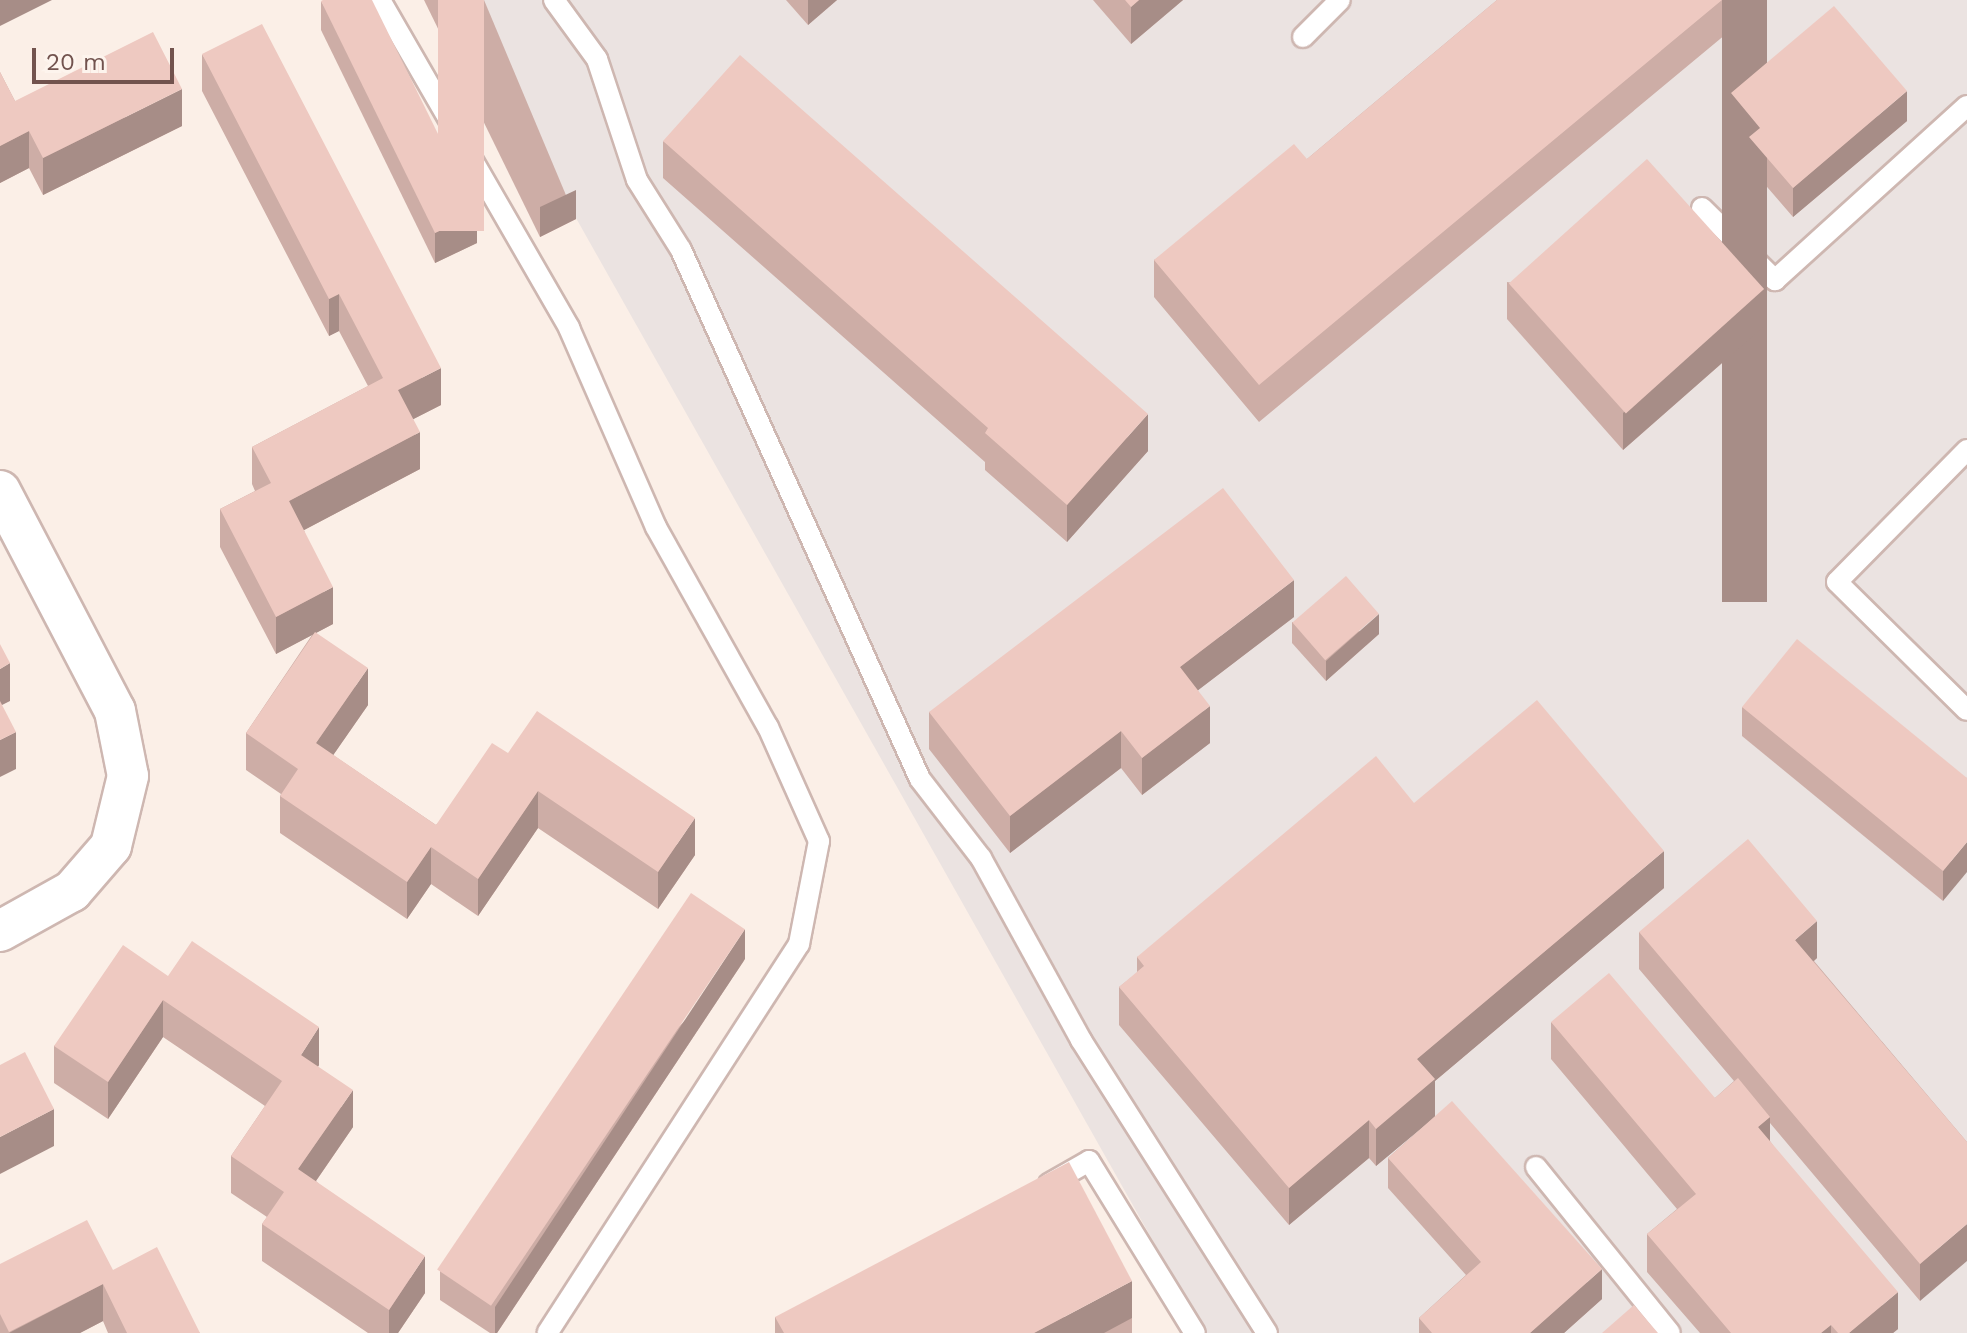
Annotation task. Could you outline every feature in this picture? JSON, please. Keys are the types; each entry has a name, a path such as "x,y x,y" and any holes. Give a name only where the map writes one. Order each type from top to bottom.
{"street":[{"path":"0,491 115,711 128,776 111,846 72,891 0,931"}],"lane":[{"path":"380,0 569,328 656,527 768,727 819,841 799,944 547,1333"},
{"path":"554,0 597,59 637,180 681,250 920,779 981,858 1081,1040 1267,1333"},
{"path":"1303,37 1340,0"},
{"path":"1702,208 1775,280 1967,106"},
{"path":"1967,450 1837,582 1967,710"},
{"path":"1034,1192 1089,1161 1195,1333"},
{"path":"1536,1167 1670,1333"}],"shaded area":[{"path":"453,0 1967,0 1967,1333 1205,1333"}],"building":[{"path":"323,0 372,0 477,213 435,233"},
{"path":"438,0 484,0 484,231 438,231"},
{"path":"1125,0 1139,0 1131,7"},
{"path":"1497,0 1722,0 1259,385 1154,260 1294,144 1307,159"},
{"path":"1834,6 1907,91 1793,188 1749,137 1760,128 1731,93"},
{"path":"262,24 441,368 398,390 420,432 289,501 333,587 276,617 220,509 271,483 252,447 383,378 339,294 329,299 202,54"},
{"path":"153,32 182,89 43,158 29,131 0,146 0,72 15,101"},
{"path":"740,55 1148,414 1067,505 985,433 988,428 663,141"},
{"path":"1647,159 1764,289 1626,414 1509,283"},
{"path":"1223,488 1294,580 1180,667 1210,706 1142,758 1121,731 1010,816 929,712"},
{"path":"1346,576 1379,614 1325,660 1292,623"},
{"path":"315,632 368,668 316,743 436,825 492,743 508,753 537,711 695,818 658,872 538,791 478,879 431,847 407,882 280,796 298,769 246,733"},
{"path":"1797,639 1967,778 1967,842 1943,871 1742,707"},
{"path":"0,644 10,663 0,669"},
{"path":"1537,700 1664,851 1417,1059 1435,1079 1376,1129 1369,1120 1289,1188 1119,987 1144,966 1137,957 1376,756 1414,803"},
{"path":"0,701 16,732 0,740"},
{"path":"1748,839 1817,921 1795,940 1967,1142 1967,1224 1920,1264 1639,932"},
{"path":"691,893 745,929 491,1306 437,1269"},
{"path":"192,941 319,1027 301,1055 353,1090 298,1169 425,1256 389,1310 262,1224 284,1192 231,1156 282,1081 163,1000 108,1082 54,1046 123,945 168,976"},
{"path":"1609,973 1715,1098 1738,1078 1770,1117 1758,1127 1898,1292 1849,1333 1838,1333 1831,1325 1821,1333 1731,1333 1647,1234 1696,1194 1551,1022"},
{"path":"25,1052 54,1109 0,1137 0,1065"},
{"path":"1452,1101 1602,1269 1530,1333 1432,1333 1419,1318 1481,1262 1388,1158"},
{"path":"1069,1162 1132,1281 1034,1333 784,1333 775,1317"},
{"path":"87,1220 113,1270 157,1247 200,1333 127,1333 103,1284 9,1332 0,1314 0,1264"},
{"path":"1634,1305 1658,1333 1602,1333"}]}
